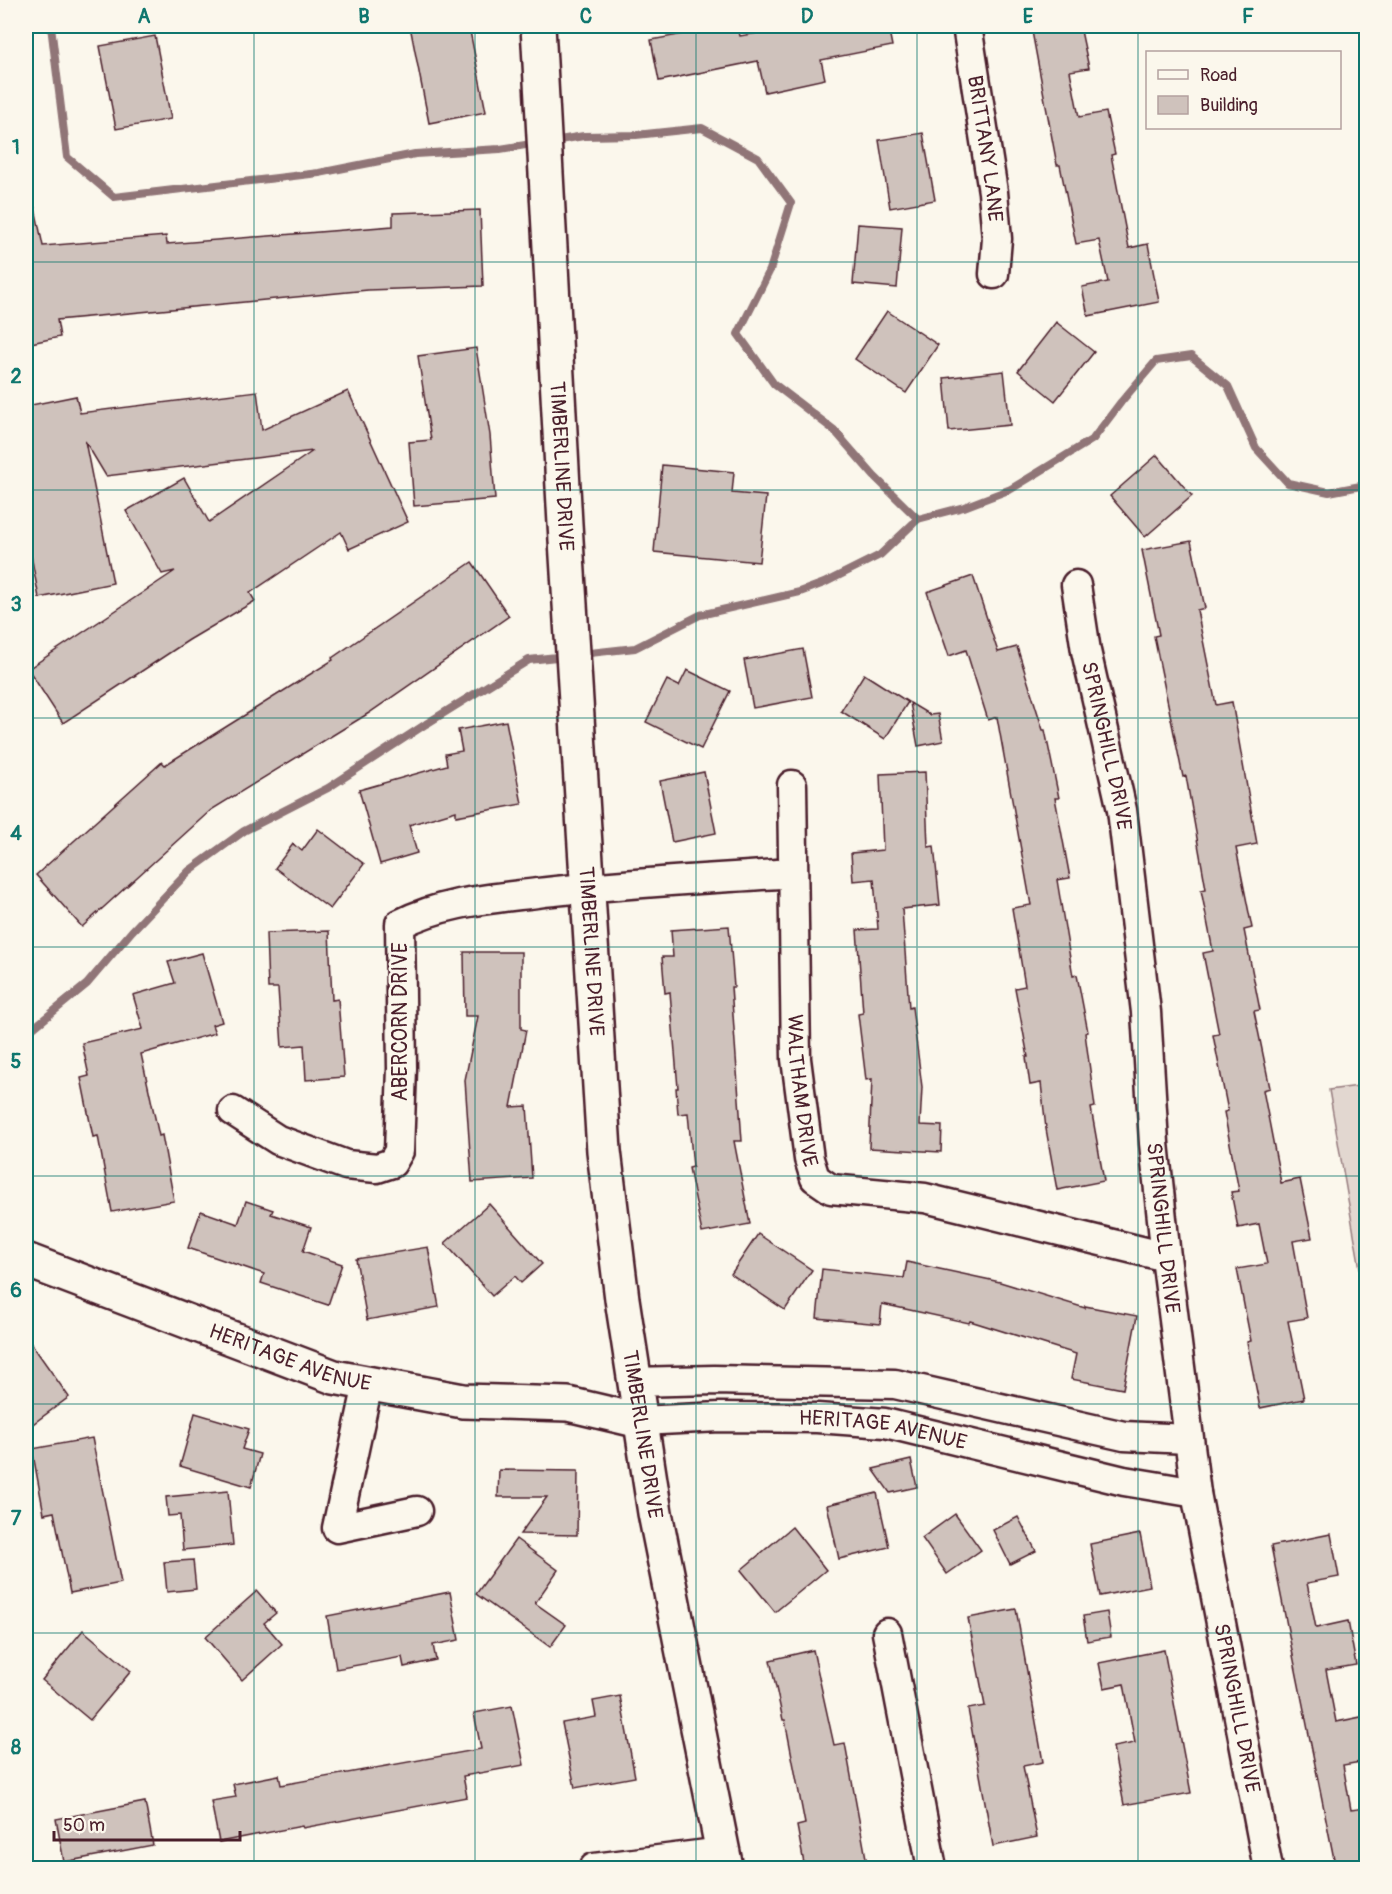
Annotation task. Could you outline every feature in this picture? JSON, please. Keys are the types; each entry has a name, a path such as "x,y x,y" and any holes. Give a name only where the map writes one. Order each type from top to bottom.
{"street":[{"name":"TIMBERLINE DRIVE","path":"538,26 565,524 604,1151 634,1382 655,1513 724,1860"},
{"name":"BRITTANY LANE","path":"967,26 993,192 997,239 994,274"},
{"name":"SPRINGHILL DRIVE","path":"1076,585 1086,651 1122,810 1146,1012 1154,1143 1166,1257 1196,1493 1268,1869"},
{"name":"WALTHAM DRIVE","path":"792,785 796,1059 809,1159 815,1178 831,1189 925,1198 1166,1257"},
{"name":"ABERCORN DRIVE","path":"234,1111 278,1140 346,1165 377,1168 392,1162 399,1151 402,1068 400,924 423,912 475,901 587,887 793,873"},
{"name":"HERITAGE AVENUE","path":"26,1260 324,1373 368,1384 464,1401 568,1404 640,1421 741,1417 817,1418 885,1423 1124,1481 1196,1493"},
{"name":"HERITAGE AVENUE","path":"568,1404 634,1382 714,1380 895,1383 1124,1436 1188,1439"},
{"path":"368,1384 337,1528 417,1510"},
{"path":"887,1633 932,1869"},
{"path":"594,1869 724,1860"}],"shaded area":[{"path":"1366,1085 1366,1303 1329,1090"}],"building":[{"path":"410,26 469,26 486,112 429,123"},
{"path":"737,26 740,36 801,26 888,26 892,46 821,60 825,79 765,92 758,61 659,81 651,40"},
{"path":"1031,26 1080,26 1089,68 1070,71 1079,117 1106,112 1115,154 1111,155 1129,248 1148,244 1159,302 1088,316 1082,287 1108,282 1099,240 1076,244 1060,165 1057,165"},
{"path":"155,36 171,119 116,129 100,46"},
{"path":"923,133 935,200 890,208 879,140"},
{"path":"35,208 43,246 166,236 167,244 393,226 393,213 480,210 483,286 368,290 57,320 60,337 26,344 26,209"},
{"path":"858,224 902,227 897,288 853,284"},
{"path":"887,311 938,345 906,393 855,359"},
{"path":"1056,322 1094,352 1055,401 1018,371"},
{"path":"476,348 490,435 495,499 414,506 409,442 431,440 418,356"},
{"path":"1004,371 1010,425 949,431 944,378"},
{"path":"257,391 262,430 348,391 408,522 349,549 341,532 250,593 255,601 189,640 63,723 28,669 175,571 162,574 126,511 184,478 209,522 313,451 106,476 85,441 113,583 39,598 26,528 26,406 76,396 80,413"},
{"path":"1157,455 1192,496 1145,537 1110,496"},
{"path":"662,465 734,472 732,493 766,496 759,562 654,552"},
{"path":"1191,541 1205,608 1197,610 1216,705 1232,702 1257,844 1236,848 1252,928 1244,930 1260,1010 1254,1011 1270,1088 1263,1090 1281,1183 1300,1179 1312,1238 1293,1241 1307,1318 1288,1321 1304,1399 1260,1408 1247,1342 1251,1341 1237,1269 1267,1264 1259,1224 1238,1228 1231,1192 1239,1191 1224,1112 1228,1111 1213,1035 1219,1034 1203,953 1213,951 1201,890 1206,889 1186,776 1183,777 1154,636 1159,635 1142,550"},
{"path":"472,562 509,616 369,713 211,810 82,927 36,875 162,762 165,765 333,660 332,658"},
{"path":"973,576 998,652 1017,647 1043,730 1045,730 1059,798 1055,798 1070,878 1057,880 1073,976 1077,975 1088,1032 1085,1033 1095,1107 1091,1108 1104,1181 1057,1190 1046,1129 1041,1083 1030,1085 1026,1057 1028,1057 1015,988 1025,986 1012,908 1031,905 997,717 988,720 966,650 949,656 927,592"},
{"path":"803,649 812,697 753,708 744,660"},
{"path":"687,670 730,691 701,749 646,722 667,680 679,686"},
{"path":"864,674 908,702 885,739 841,711"},
{"path":"910,703 930,715 938,714 943,741 918,746"},
{"path":"506,721 522,804 456,816 456,811 409,825 417,853 380,864 359,790 447,765 445,754 462,751 458,730"},
{"path":"704,772 716,833 672,842 660,781"},
{"path":"925,772 928,847 934,846 940,905 902,909 909,1008 912,1007 922,1087 920,1125 942,1126 941,1152 869,1148 872,1079 866,1080 858,1014 863,1013 857,930 878,929 874,879 853,881 851,853 883,850 880,774"},
{"path":"318,829 364,864 330,909 275,868 293,844 302,851"},
{"path":"729,926 742,1141 734,1141 750,1224 702,1233 689,1168 693,1167 688,1113 678,1114 670,992 665,993 662,957 673,957 671,930"},
{"path":"329,931 332,1000 338,999 344,1077 306,1080 304,1045 282,1047 278,988 268,988 266,933"},
{"path":"464,952 521,952 521,1029 526,1030 511,1107 527,1106 532,1178 472,1182 465,1080 478,1016 465,1016"},
{"path":"202,953 222,1022 212,1025 215,1033 141,1054 159,1136 162,1135 174,1201 112,1212 98,1136 93,1137 81,1078 89,1076 82,1043 143,1029 133,995 175,983 168,962"},
{"path":"246,1201 273,1210 271,1214 311,1227 303,1251 342,1264 328,1305 261,1283 264,1274 188,1248 201,1211 238,1224"},
{"path":"489,1204 542,1264 521,1283 515,1276 492,1296 445,1243"},
{"path":"758,1234 812,1270 785,1310 731,1274"},
{"path":"428,1247 439,1307 367,1320 356,1259"},
{"path":"907,1262 1000,1282 1085,1308 1085,1306 1137,1316 1123,1389 1071,1379 1076,1354 970,1321 969,1323 882,1304 880,1324 817,1318 822,1269 904,1278"},
{"path":"26,1336 69,1397 26,1429"},
{"path":"195,1413 249,1429 242,1449 260,1454 251,1487 180,1466"},
{"path":"92,1438 121,1583 70,1593 54,1512 44,1514 32,1449"},
{"path":"911,1460 917,1487 890,1493 873,1469"},
{"path":"499,1470 578,1471 577,1535 520,1534 547,1497 498,1497"},
{"path":"228,1491 233,1545 183,1550 180,1515 168,1516 166,1497"},
{"path":"877,1493 889,1547 839,1559 827,1505"},
{"path":"955,1514 981,1550 947,1574 922,1538"},
{"path":"1018,1517 1036,1551 1010,1564 993,1530"},
{"path":"792,1527 826,1570 775,1612 741,1570"},
{"path":"1140,1534 1150,1586 1100,1596 1090,1544"},
{"path":"1331,1534 1339,1577 1307,1583 1316,1628 1348,1621 1356,1665 1326,1670 1336,1722 1366,1716 1366,1761 1343,1765 1351,1810 1366,1808 1366,1863 1336,1869 1271,1546"},
{"path":"516,1539 558,1570 535,1603 566,1625 550,1647 476,1594"},
{"path":"193,1560 196,1589 167,1592 164,1562"},
{"path":"257,1591 276,1613 264,1623 282,1644 242,1680 205,1637"},
{"path":"450,1592 459,1640 433,1645 436,1660 404,1667 402,1657 336,1669 327,1616"},
{"path":"1016,1609 1043,1762 1023,1766 1037,1837 993,1846 968,1709 985,1706 968,1618"},
{"path":"1107,1612 1111,1637 1087,1641 1083,1616"},
{"path":"83,1630 131,1671 90,1720 42,1680"},
{"path":"813,1650 834,1745 845,1743 868,1869 805,1869 797,1826 805,1824 785,1720 783,1720 770,1660"},
{"path":"1164,1650 1191,1793 1124,1805 1113,1747 1135,1743 1124,1684 1104,1688 1099,1663"},
{"path":"620,1696 635,1777 575,1788 562,1723 596,1717 593,1701"},
{"path":"512,1706 524,1765 463,1776 467,1797 219,1842 211,1801 236,1797 233,1784 279,1775 281,1785 481,1749 474,1713"},
{"path":"145,1802 153,1845 64,1862 56,1819"}],"waterway":[{"path":"51,26 67,157 114,197 319,173 415,154 500,149 538,143"},
{"path":"553,141 584,136 636,135 702,128 758,158 791,203 770,270 738,334 774,384 834,430 874,476 918,519 964,507 1011,489 1093,439 1156,361 1191,356 1228,386 1256,448 1288,483 1329,492 1366,485"},
{"path":"581,654 635,648 700,615 800,592 824,583 880,555 918,519"},
{"path":"26,1034 87,984 132,931 189,871 244,831 328,788 529,660 566,656"}]}
